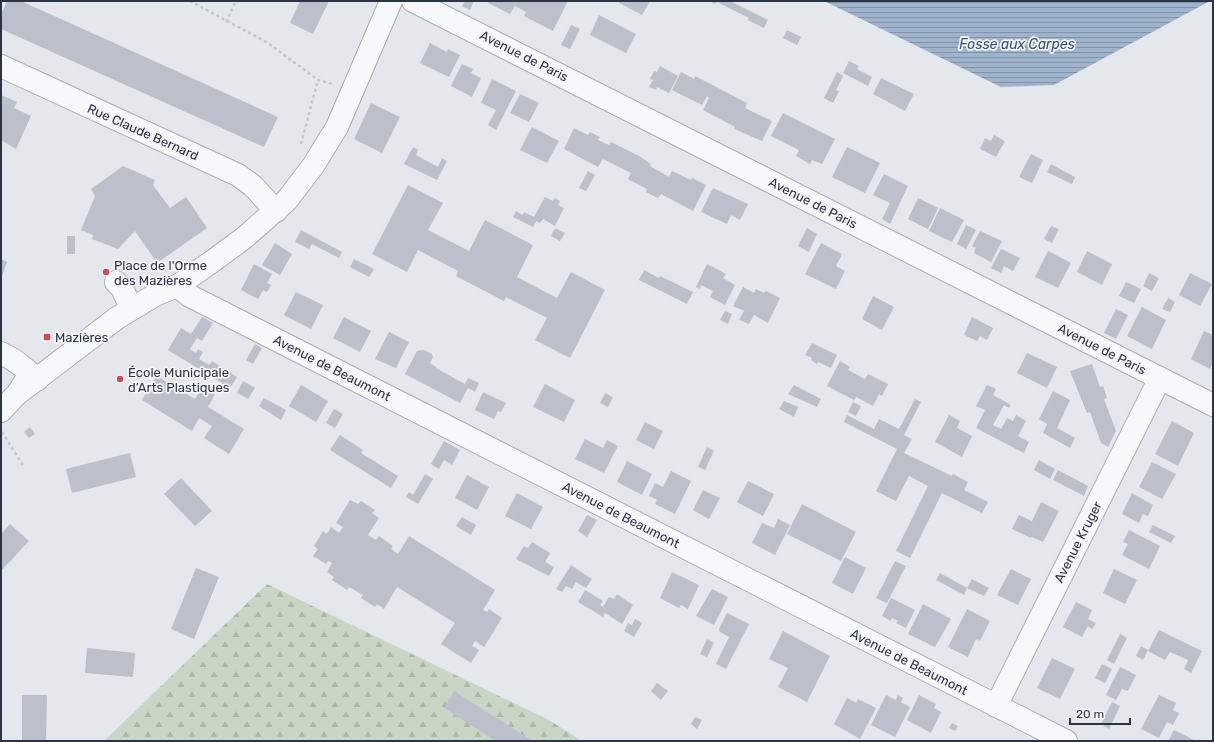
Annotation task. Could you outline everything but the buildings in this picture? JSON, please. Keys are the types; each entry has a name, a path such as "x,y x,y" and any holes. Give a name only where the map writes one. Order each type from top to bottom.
{"street":[{"path":"1,411 34,377 64,357 125,296 155,295 177,286 234,246 276,211 295,189 322,153 337,127 391,1"},
{"name":"Avenue de Paris","path":"412,1 1213,406"},
{"name":"Rue Claude Bernard","path":"3,72 238,175 253,186 276,211"},
{"name":"Avenue de Beaumont","path":"177,286 190,296 1066,741"},
{"path":"17,394 38,390 52,384 144,314 150,307 155,295"},
{"path":"1,353 13,358 34,377"},
{"name":"Avenue Kruger","path":"996,706 1160,378"}],"path":[{"path":"190,1 226,22 268,43 318,80 336,85 355,87"},
{"path":"226,22 236,1"},
{"path":"299,149 318,80"},
{"path":"1,430 24,467"}],"green space":[{"path":"267,584 549,720 582,741 104,741"}],"water":[{"name":"Fosse aux Carpes","path":"824,1 1210,1 1054,85 1001,87"}],"place":[{"name":"Place de l'Orme des Mazières","path":"106,272"},
{"name":"Mazières","path":"47,337"},
{"name":"École Municipale d’Arts Plastiques","path":"120,379"}]}
